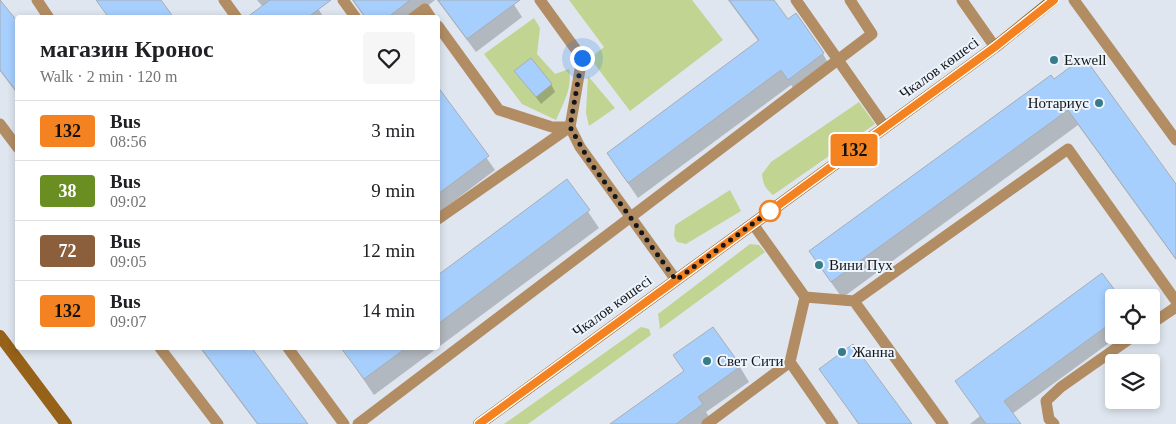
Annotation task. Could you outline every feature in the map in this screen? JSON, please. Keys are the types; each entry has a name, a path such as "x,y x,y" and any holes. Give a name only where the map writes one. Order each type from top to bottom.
{"street":[{"name":"Чкалов көшесі","path":"479,424 995,47 1054,0"},
{"path":"0,336 66,424"}],"lane":[{"path":"36,0 47,15"},
{"path":"224,0 235,15"},
{"path":"343,0 354,15"},
{"path":"540,0 582,58 570,127 580,147 630,219 676,280"},
{"path":"796,0 885,127"},
{"path":"358,424 872,34 850,0"},
{"path":"962,0 995,47"},
{"path":"1074,0 1176,140"},
{"path":"418,15 425,9 429,15"},
{"path":"440,29 499,110 552,127 570,127"},
{"path":"0,124 15,144"},
{"path":"440,217 570,127"},
{"path":"805,297 854,301 1068,150 1176,301"},
{"path":"707,424 790,362 805,297 753,224"},
{"path":"854,301 943,424"},
{"path":"1160,318 1176,307"},
{"path":"1054,424 1050,419 1046,400 1123,344"},
{"path":"162,350 218,424"},
{"path":"289,350 344,424"},
{"path":"790,362 833,424"}],"green space":[{"path":"569,0 692,0 723,40 630,111 590,58 604,47"},
{"path":"534,18 540,28 537,54 555,74 569,69 570,82 556,120 522,104 484,54"},
{"path":"588,76 615,108 589,126 586,113"},
{"path":"859,102 875,124 773,195 765,186 762,174 771,162"},
{"path":"730,190 741,211 686,244 677,242 674,236 675,225"},
{"path":"750,244 759,245 765,252 660,329 658,314"},
{"path":"641,327 649,329 651,335 528,424 504,424"}],"building":[{"path":"0,0 15,18 15,89 0,70"},
{"path":"96,0 161,0 172,15 107,15"},
{"path":"270,0 331,0 311,15 250,15"},
{"path":"353,0 410,0 391,15 364,15"},
{"path":"438,0 520,0 467,39"},
{"path":"729,0 774,0 788,19 796,13 824,53 788,80 781,70 628,183 607,153 759,40"},
{"path":"1084,57 1176,184 1176,259 1068,110 831,282 809,251 1051,75 1054,79"},
{"path":"531,58 552,84 536,97 514,71"},
{"path":"440,90 489,156 440,193"},
{"path":"567,179 590,210 440,322 440,274"},
{"path":"1102,273 1114,289 1105,289 1105,328 1004,401 1021,424 986,424 955,381"},
{"path":"713,327 741,366 698,397 703,404 676,424 610,424 684,371 673,355"},
{"path":"853,344 912,424 859,424 819,369"},
{"path":"202,350 253,350 308,424 258,424"},
{"path":"342,350 403,350 364,379"}],"bus line":[{"name":"132","path":"479,424 995,47 1054,0"}],"place":[{"name":"Exwell","path":"1054,60"},
{"name":"Нотариус","path":"1099,103"},
{"name":"Вини Пух","path":"819,265"},
{"name":"Жанна","path":"842,352"},
{"name":"Свет Сити","path":"707,361"}],"route":[{"path":"582,58 570,127 590,162 676,280 770,211"}]}
